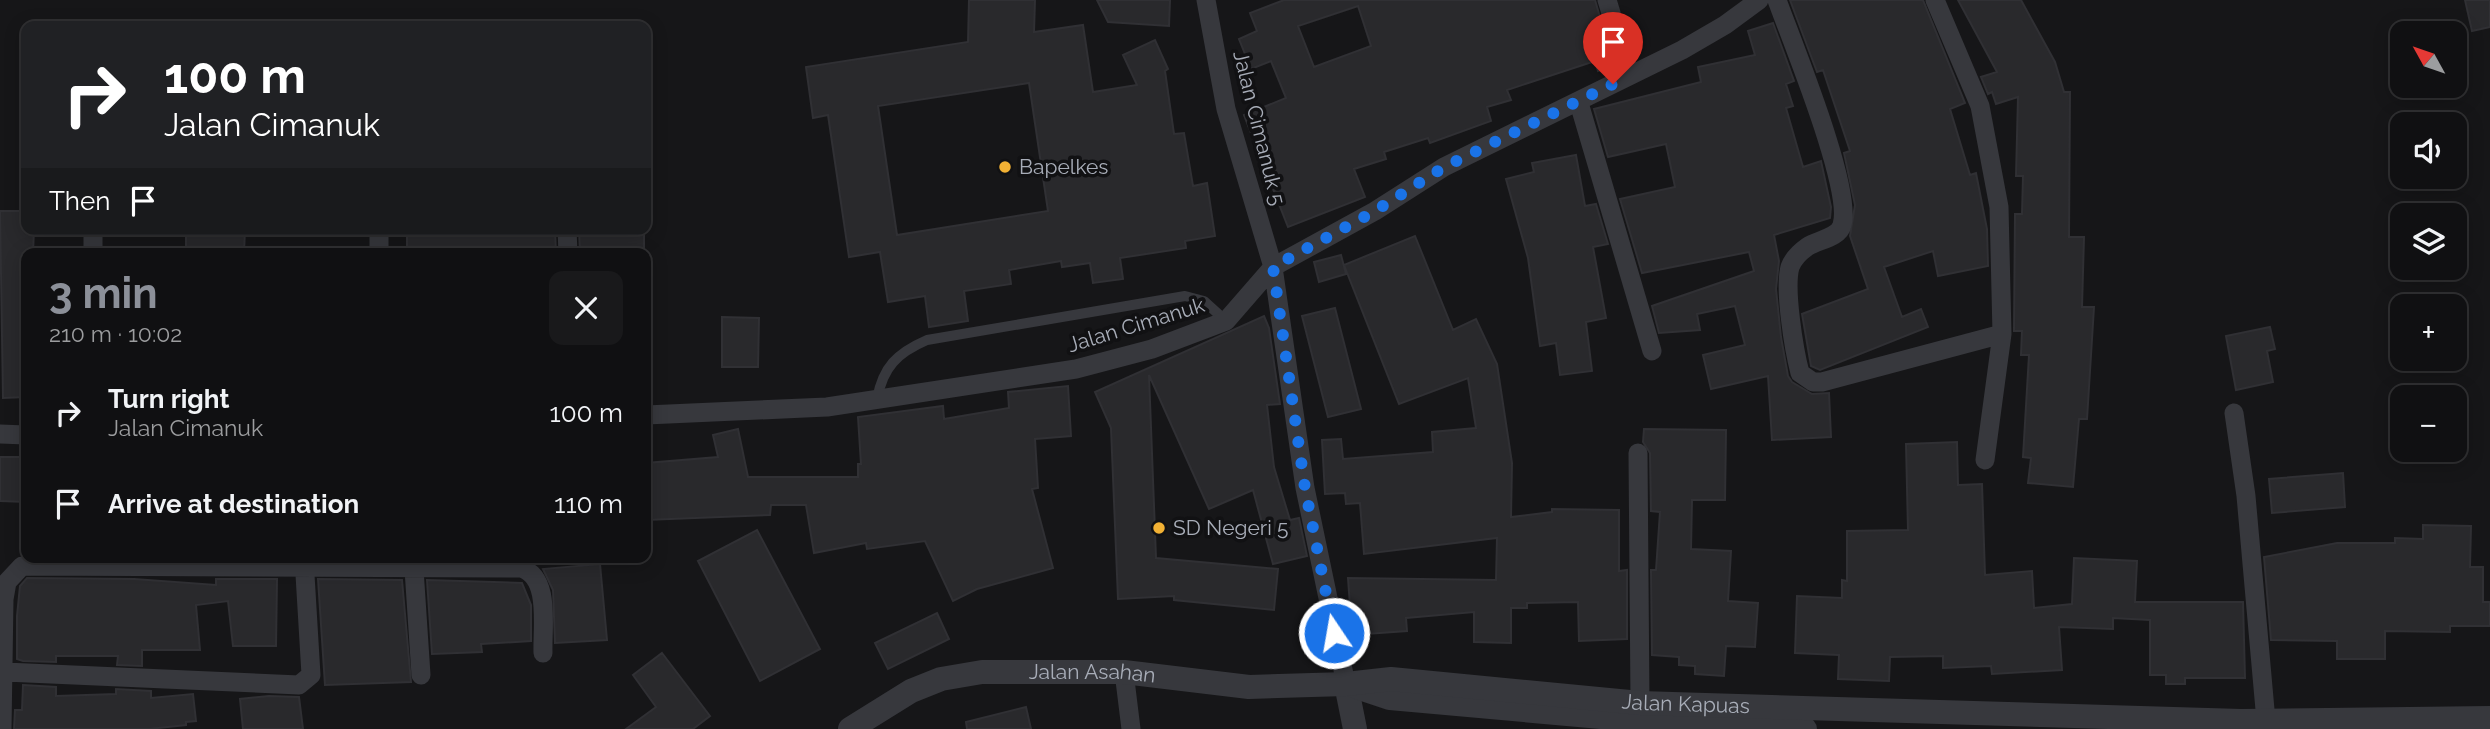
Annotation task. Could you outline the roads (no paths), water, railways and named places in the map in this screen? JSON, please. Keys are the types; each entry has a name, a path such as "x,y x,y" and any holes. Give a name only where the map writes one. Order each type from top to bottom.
{"street":[{"name":"Jalan Cimanuk 5","path":"1206,0 1226,109 1273,267 1305,488 1346,684"},
{"path":"1607,0 1630,75"},
{"name":"Jalan Cimanuk","path":"651,415 827,407 1076,369 1152,349 1226,321 1273,267 1375,211 1444,167 1579,103 1682,50 1725,25 1759,0"},
{"path":"1777,0 1840,179 1843,211 1842,226 1836,234 1809,245 1790,267 1789,285 1800,373 1813,382 1822,382 2002,334"},
{"path":"1936,0 1980,106 1998,207 2002,334 1986,460"},
{"path":"1579,103 1652,351"},
{"path":"2234,413 2246,496 2266,721"},
{"path":"0,434 21,435"},
{"path":"1639,453 1640,703"},
{"path":"5,672 299,685 311,675 305,564"},
{"path":"2,729 7,582 22,566 305,564 414,569 521,568 531,571 541,591 543,653"},
{"path":"414,569 421,675"},
{"name":"Jalan Asahan","path":"850,729 911,691 941,679 982,672 1124,672 1249,687 1346,684"},
{"path":"1124,672 1131,729"},
{"name":"Jalan Kapuas","path":"1346,684 1391,679 1640,703 2266,721 2490,719"},
{"path":"1346,684 1355,729"},
{"name":"Jalan Kapuas","path":"1346,684 1390,698 1667,723 1805,729"}],"lane":[{"path":"877,399 888,366 904,350 927,340 1185,296 1194,296 1204,301 1226,321"}],"place":[{"name":"Bapelkes","path":"1005,167"},
{"name":"SD Negeri 5","path":"1159,528"}]}
